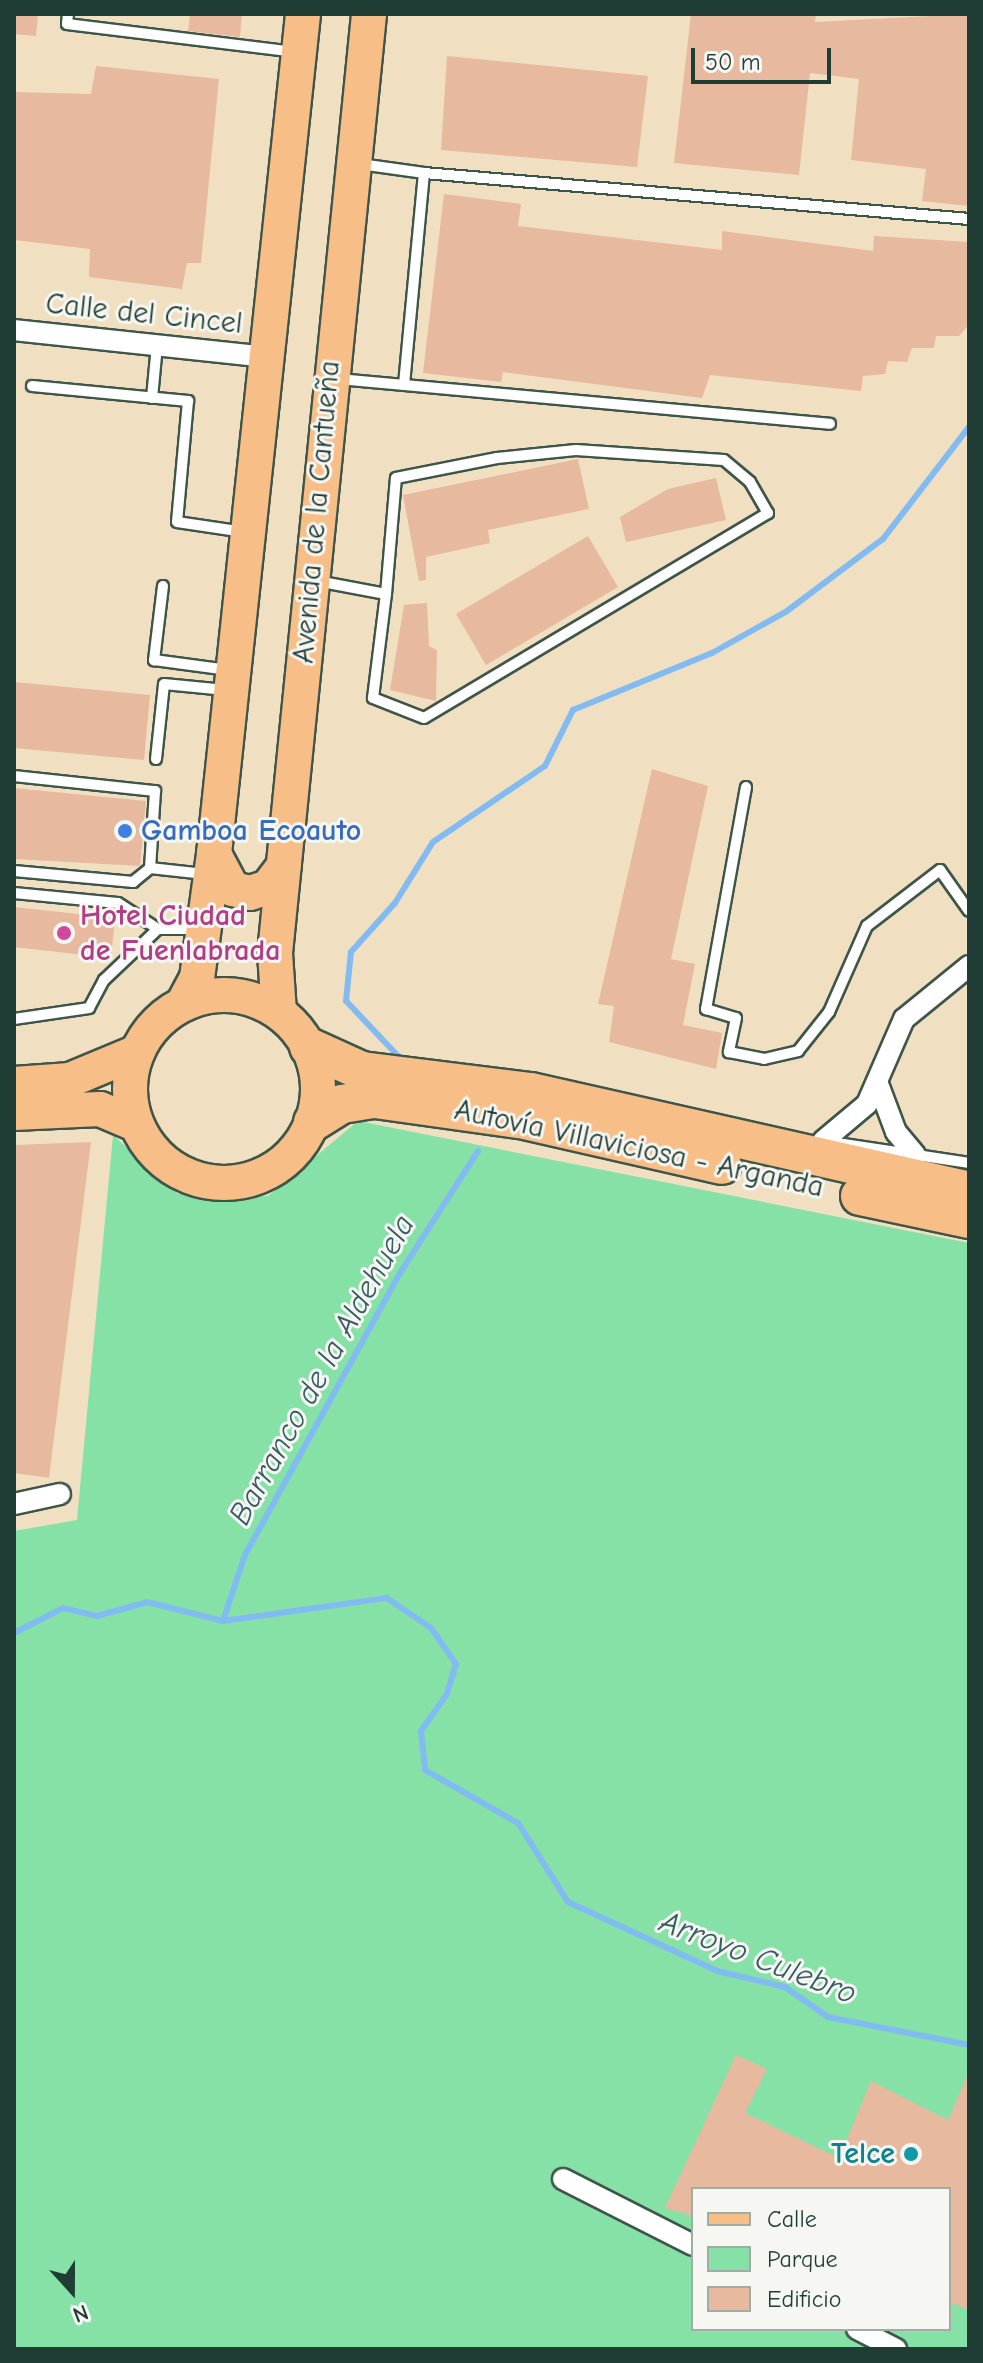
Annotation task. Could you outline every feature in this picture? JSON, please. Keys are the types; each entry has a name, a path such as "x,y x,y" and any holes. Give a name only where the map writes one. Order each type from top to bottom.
{"highway":[{"path":"309,1047 362,1071 449,1077 969,1191"},
{"name":"Autovía Villaviciosa - Arganda","path":"313,1122 342,1104 375,1099 449,1107 969,1219"},
{"path":"617,1113 663,1111 823,1141"}],"main road":[{"path":"14,1084 70,1080 123,1060 183,1004 197,978 249,533 303,14"},
{"name":"Avenida de la Cantueña","path":"279,1012 284,866 351,163 369,14"},
{"path":"210,864 233,889 250,893 268,887 284,866"},
{"path":"123,1060 136,1124 156,1156 177,1170 225,1184 262,1176 293,1155 313,1122 319,1084 309,1047 279,1012 226,996 183,1004"},
{"path":"14,1113 100,1109 136,1124"}],"street":[{"name":"Calle del Cincel","path":"14,330 267,357"},
{"path":"823,1141 867,1104 904,1019 969,966"},
{"path":"14,1069 123,1060"},
{"path":"878,1084 896,1132 915,1155"},
{"path":"14,1504 60,1494"},
{"path":"563,2179 691,2244"},
{"path":"861,2331 896,2349"}],"lane":[{"path":"68,14 67,24 298,53"},
{"path":"351,163 424,173 969,219"},
{"path":"404,385 424,173"},
{"path":"152,398 157,345"},
{"path":"330,378 830,424"},
{"path":"32,386 188,401 177,522 249,533"},
{"path":"576,450 724,460 750,482 768,513 424,718 373,698 386,594 391,485 403,474 576,450"},
{"path":"311,580 386,594"},
{"path":"163,586 154,660 230,680"},
{"path":"156,759 164,684 230,680"},
{"path":"14,776 155,791 150,868"},
{"path":"746,787 706,1009 736,1018 729,1052 764,1059 798,1051 829,1012 867,926 940,870 969,911"},
{"path":"14,871 133,882 150,868 210,864"},
{"path":"14,893 118,903 158,929 202,929"},
{"path":"14,1019 89,1008 104,980 158,929"},
{"path":"823,1141 969,1163"}],"green space":[{"path":"358,1121 969,1243 969,2349 14,2349 14,1531 77,1520 113,1135 178,1194 268,1196"}],"building":[{"path":"14,14 38,14 36,36 14,34"},
{"path":"190,14 242,14 240,37 188,31"},
{"path":"691,14 816,14 815,22 969,14 969,206 922,201 926,169 851,160 859,79 810,73 799,175 674,163"},
{"path":"447,56 648,76 637,167 441,150"},
{"path":"96,66 219,79 201,263 187,263 182,289 89,277 90,249 14,240 14,92 91,94"},
{"path":"444,194 521,204 518,226 722,250 722,231 873,251 874,236 969,242 969,324 959,336 936,336 934,348 912,348 907,362 888,361 885,374 863,376 861,391 710,375 702,398 503,372 501,382 423,373"},
{"path":"578,459 589,509 488,530 490,543 426,557 426,580 419,581 403,495"},
{"path":"716,478 726,520 626,542 620,517 668,489"},
{"path":"588,536 618,587 486,665 456,614"},
{"path":"427,603 429,646 437,650 436,701 390,690 404,605"},
{"path":"14,682 150,695 144,760 14,748"},
{"path":"652,769 708,786 671,959 695,964 683,1025 722,1033 716,1069 609,1042 614,1006 598,1004"},
{"path":"14,788 146,801 140,866 14,859"},
{"name":"Hotel Ciudad de Fuenlabrada","path":"14,907 115,918 111,958 14,947"},
{"path":"91,1142 49,1478 14,1473 14,1145"},
{"path":"736,2055 767,2069 745,2113 839,2158 871,2081 948,2120 969,2072 969,2310 951,2303 951,2187 691,2187 691,2215 665,2208"}],"waterway":[{"name":"Barranco de la Aldehuela","path":"399,1057 346,1001 351,952 395,903 433,842 545,766 573,710 712,653 787,611 883,539 969,427"},
{"name":"Barranco de la Aldehuela","path":"223,1621 245,1555 400,1273 478,1151"},
{"name":"Arroyo Culebro","path":"14,1633 63,1608 97,1616 147,1602 223,1621 387,1598 431,1628 456,1664 447,1694 421,1731 425,1770 518,1823 568,1902 717,1971 785,1987 828,2017 969,2045"}],"place":[{"name":"Gamboa Ecoauto","path":"125,831"},
{"name":"Hotel Ciudad de Fuenlabrada","path":"64,933"},
{"name":"Telce","path":"911,2154"}]}
